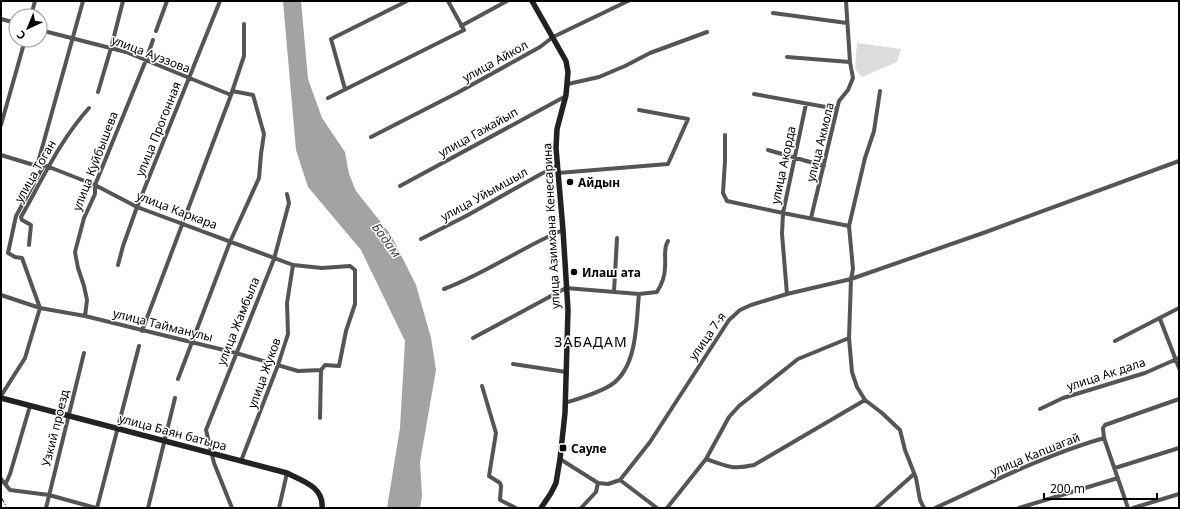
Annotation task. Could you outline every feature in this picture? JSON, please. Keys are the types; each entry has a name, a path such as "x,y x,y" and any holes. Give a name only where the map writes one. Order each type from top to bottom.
{"street":[{"path":"37,166 83,1"},
{"path":"98,92 123,1"},
{"path":"156,30 167,1"},
{"name":"улица Прогонная","path":"118,265 137,207 220,1"},
{"path":"345,89 331,39 407,1"},
{"path":"328,98 464,30 448,1"},
{"path":"461,26 507,1"},
{"name":"улица Азимхана Кенесарина","path":"532,1 566,61 568,72 566,96 557,129 556,148 568,310 565,403 560,459 554,488 541,508"},
{"name":"улица Айкол","path":"371,137 457,93 540,47 553,37 628,1"},
{"name":"улица Акмола","path":"811,218 839,101 848,90 853,78 850,62 846,1"},
{"path":"773,13 847,22"},
{"path":"142,331 232,93 244,56 244,24"},
{"name":"улица Ауэзова","path":"48,32 126,52 189,79 232,93 253,95 264,134 260,154 259,178 230,242"},
{"path":"568,84 599,77 650,53 707,32"},
{"name":"улица Куйбышева","path":"85,316 87,300 75,252 84,218 95,194 95,185 153,40"},
{"path":"1,125 23,48"},
{"path":"787,57 850,62"},
{"path":"880,91 874,131 865,158 849,226 853,269 851,279 849,338 852,372 857,387 865,400 900,430 914,474 920,500 924,508"},
{"path":"754,94 837,109"},
{"name":"улица Гажайып","path":"400,186 566,96"},
{"name":"улица Акорда","path":"806,104 784,212 849,226"},
{"name":"улица Тоган","path":"29,245 31,225 22,220 21,216 46,166 76,123 89,108"},
{"path":"558,173 668,164 688,119 639,110"},
{"path":"725,135 723,193 728,201 784,212 782,234 787,294"},
{"path":"768,150 824,166"},
{"name":"улица Каркара","path":"1,155 37,166 46,166 95,185 137,207 274,259 293,265 322,268 350,266"},
{"name":"улица 7-я","path":"620,480 650,442 729,320 740,310 787,294 851,279 986,232 1179,161"},
{"path":"1,397 25,358 40,308 22,258 15,257 8,253 16,216 46,166"},
{"name":"улица Уйымшыл","path":"421,239 557,166"},
{"name":"улица Жамбыла","path":"232,508 212,454 206,430 274,259 289,203 287,194"},
{"path":"444,289 462,282 540,239 563,230"},
{"path":"614,292 617,238"},
{"path":"473,338 566,288 639,294 657,292 660,288 665,272 665,248 668,241"},
{"path":"178,378 190,342 230,242"},
{"name":"улица Жуков","path":"241,461 278,365 288,334 287,303 293,265"},
{"name":"улица Тайманулы","path":"1,295 40,308 85,316 236,353 298,371 321,370 325,365 339,366 346,331 355,304 355,270 350,266"},
{"path":"565,403 597,392 612,384 620,376 634,350 639,294"},
{"path":"1115,341 1179,308"},
{"path":"1160,319 1178,358 1179,368"},
{"path":"667,508 706,459 729,417 739,406 798,359 849,338"},
{"path":"1,479 6,483 10,490 49,495 96,508 139,346"},
{"name":"Узкий проезд","path":"46,508 84,353"},
{"name":"улица Ак дала","path":"1040,409 1063,398 1145,373 1178,358"},
{"path":"513,364 566,372"},
{"path":"320,418 321,370"},
{"path":"482,386 496,433 489,476 500,483 500,500 516,508"},
{"name":"улица Баян батыра","path":"1,397 30,406 287,473 308,483 318,490 322,501 322,508"},
{"path":"148,508 175,398"},
{"path":"1128,508 1104,438 1103,428 1105,425 1179,399"},
{"path":"706,459 728,467 740,468 754,464 865,400"},
{"path":"6,483 30,406"},
{"name":"улица Капшагай","path":"935,508 1048,456 1075,446 1104,438"},
{"path":"1115,468 1179,448"},
{"path":"560,459 598,485 608,484 620,480 658,508"},
{"path":"279,508 287,473"},
{"path":"876,508 914,474"},
{"path":"1019,508 1118,478"},
{"path":"581,508 594,495 598,485"},
{"path":"1133,508 1179,494"}],"shaded area":[{"path":"857,43 901,49 897,62 862,77 855,69"}],"water":[{"name":"Бадам","path":"283,1 301,1 308,79 322,118 345,152 349,174 356,191 391,235 416,285 431,338 436,370 420,462 422,496 420,508 387,508 400,428 405,341 361,250 308,187 296,150"}],"railway":[{"path":"1,497 7,508"}],"place":[{"name":"Айдын","path":"570,182"},
{"name":"Илаш ата","path":"574,272"},
{"name":"Сауле","path":"563,448"}],"district":[{"name":"ЗАБАДАМ","path":"591,341"}]}
